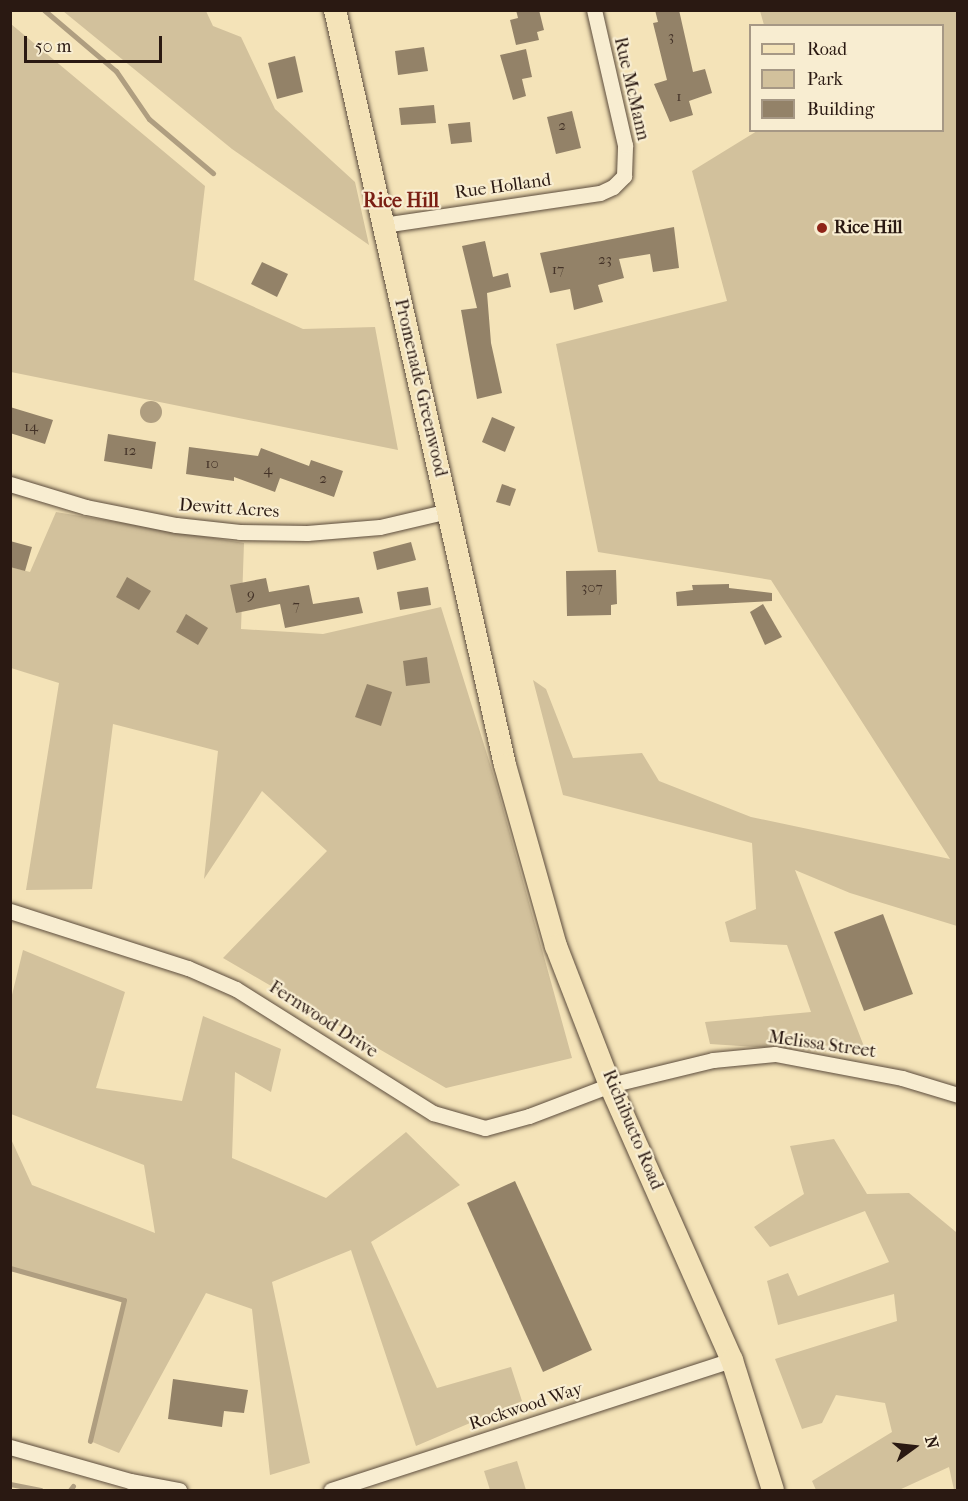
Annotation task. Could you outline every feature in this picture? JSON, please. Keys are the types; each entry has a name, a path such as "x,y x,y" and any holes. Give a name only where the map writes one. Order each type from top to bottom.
{"main road":[{"name":"Promenade Greenwood","path":"335,10 505,765"},
{"name":"Richibucto Road","path":"505,765 556,946 610,1085 732,1360 773,1491"}],"street":[{"name":"Rue McMann","path":"594,10 626,145 624,176"},
{"name":"Rue Holland","path":"383,225 600,193 624,176"},
{"name":"Dewitt Acres","path":"10,484 86,507 165,523 240,532 307,534 380,527 448,511"},
{"name":"Fernwood Drive","path":"10,911 178,964 236,989 444,1116 485,1128 610,1085"},
{"name":"Melissa Street","path":"610,1085 712,1060 775,1054 902,1078 957,1095"},
{"name":"Rockwood Way","path":"331,1491 732,1360"},
{"path":"10,1447 130,1481 179,1491"}],"green space":[{"path":"63,11 206,11 213,26 241,37 275,109 355,182 369,245 232,149"},
{"path":"760,11 957,11 957,926 850,893 795,870 867,1054 710,1044 705,1022 811,1012 787,945 730,942 725,922 756,909 752,843 563,795 533,680 546,689 573,758 642,753 659,781 751,817 950,859 771,580 598,552 556,344 727,301 692,171 755,132 944,132 944,24 764,24"},
{"path":"11,24 205,186 194,280 303,329 375,327 398,450 11,372"},
{"path":"56,512 244,543 241,629 323,634 441,607 496,783 572,1058 446,1088 223,958 327,851 262,791 204,879 218,751 113,724 92,889 26,890 59,683 11,668 11,567 30,572"},
{"path":"23,950 125,992 96,1088 182,1101 203,1016 281,1049 271,1092 235,1072 232,1158 326,1198 406,1132 460,1185 371,1242 437,1388 511,1367 522,1401 416,1446 351,1250 272,1282 310,1463 270,1475 252,1309 206,1293 119,1453 90,1441 124,1300 11,1268 11,1139 32,1185 155,1233 144,1165 11,1114 11,999"},
{"path":"834,1139 867,1194 909,1193 956,1232 957,1490 954,1490 949,1467 899,1490 816,1490 812,1481 892,1432 885,1403 836,1395 822,1423 802,1429 775,1359 897,1321 894,1294 778,1325 767,1281 788,1273 798,1296 889,1262 865,1211 770,1247 754,1227 804,1194 790,1146"},
{"path":"517,1461 526,1490 490,1490 484,1471"}],"shaded area":[{"path":"147,401 155,401 162,408 162,416 155,423 147,423 140,416 140,408"}],"building":[{"path":"516,10 539,10 544,30 537,32 539,40 516,45 510,20 518,18"},
{"path":"655,10 679,10 693,72 705,69 712,93 689,101 693,115 670,122 654,84 667,80 653,23 658,22"},
{"path":"424,47 428,71 398,75 395,51"},
{"path":"526,49 532,77 522,79 526,96 513,100 500,55"},
{"path":"295,56 303,92 277,99 268,63"},
{"path":"434,105 436,123 401,125 399,108"},
{"path":"572,111 581,148 556,154 547,117"},
{"path":"470,122 472,142 451,144 448,124"},
{"path":"674,227 679,268 653,272 650,254 619,259 624,278 598,285 603,302 574,310 570,289 550,293 540,253"},
{"path":"485,241 493,277 508,273 511,287 487,293 491,343 502,393 477,399 461,310 477,308 462,246"},
{"path":"262,262 288,274 277,297 251,284"},
{"path":"10,407 53,420 45,444 10,433"},
{"path":"492,417 515,427 505,452 482,442"},
{"path":"108,434 156,442 152,469 104,461"},
{"path":"189,447 258,456 261,448 309,466 311,460 343,471 334,497 280,478 275,492 234,477 234,481 186,474"},
{"path":"502,484 516,489 510,506 496,502"},
{"path":"10,541 32,547 25,571 10,567"},
{"path":"411,542 416,560 377,570 373,552"},
{"path":"616,570 617,604 611,605 611,615 567,616 566,571"},
{"path":"127,577 151,591 139,610 116,597"},
{"path":"266,578 269,592 309,585 313,604 359,597 363,613 285,628 280,604 236,613 230,585"},
{"path":"729,584 729,588 772,593 772,601 677,606 676,592 693,590 692,585"},
{"path":"428,587 431,605 400,610 397,592"},
{"path":"763,604 782,637 765,645 750,612"},
{"path":"186,614 208,628 198,645 176,632"},
{"path":"427,657 430,683 406,686 403,661"},
{"path":"367,684 392,692 381,726 355,717"},
{"path":"883,914 913,994 864,1011 834,932"},
{"path":"515,1181 592,1350 543,1372 467,1203"},
{"path":"173,1379 248,1390 244,1413 224,1411 222,1427 168,1419"}],"waterway":[{"path":"44,10 116,71 149,119 213,173"},
{"path":"10,1268 124,1300 90,1441"},
{"path":"10,1484 40,1490"},
{"path":"70,1490 73,1486"}],"place":[{"name":"Rice Hill","path":"822,228"}],"district":[{"name":"Rice Hill","path":"401,200"}]}
